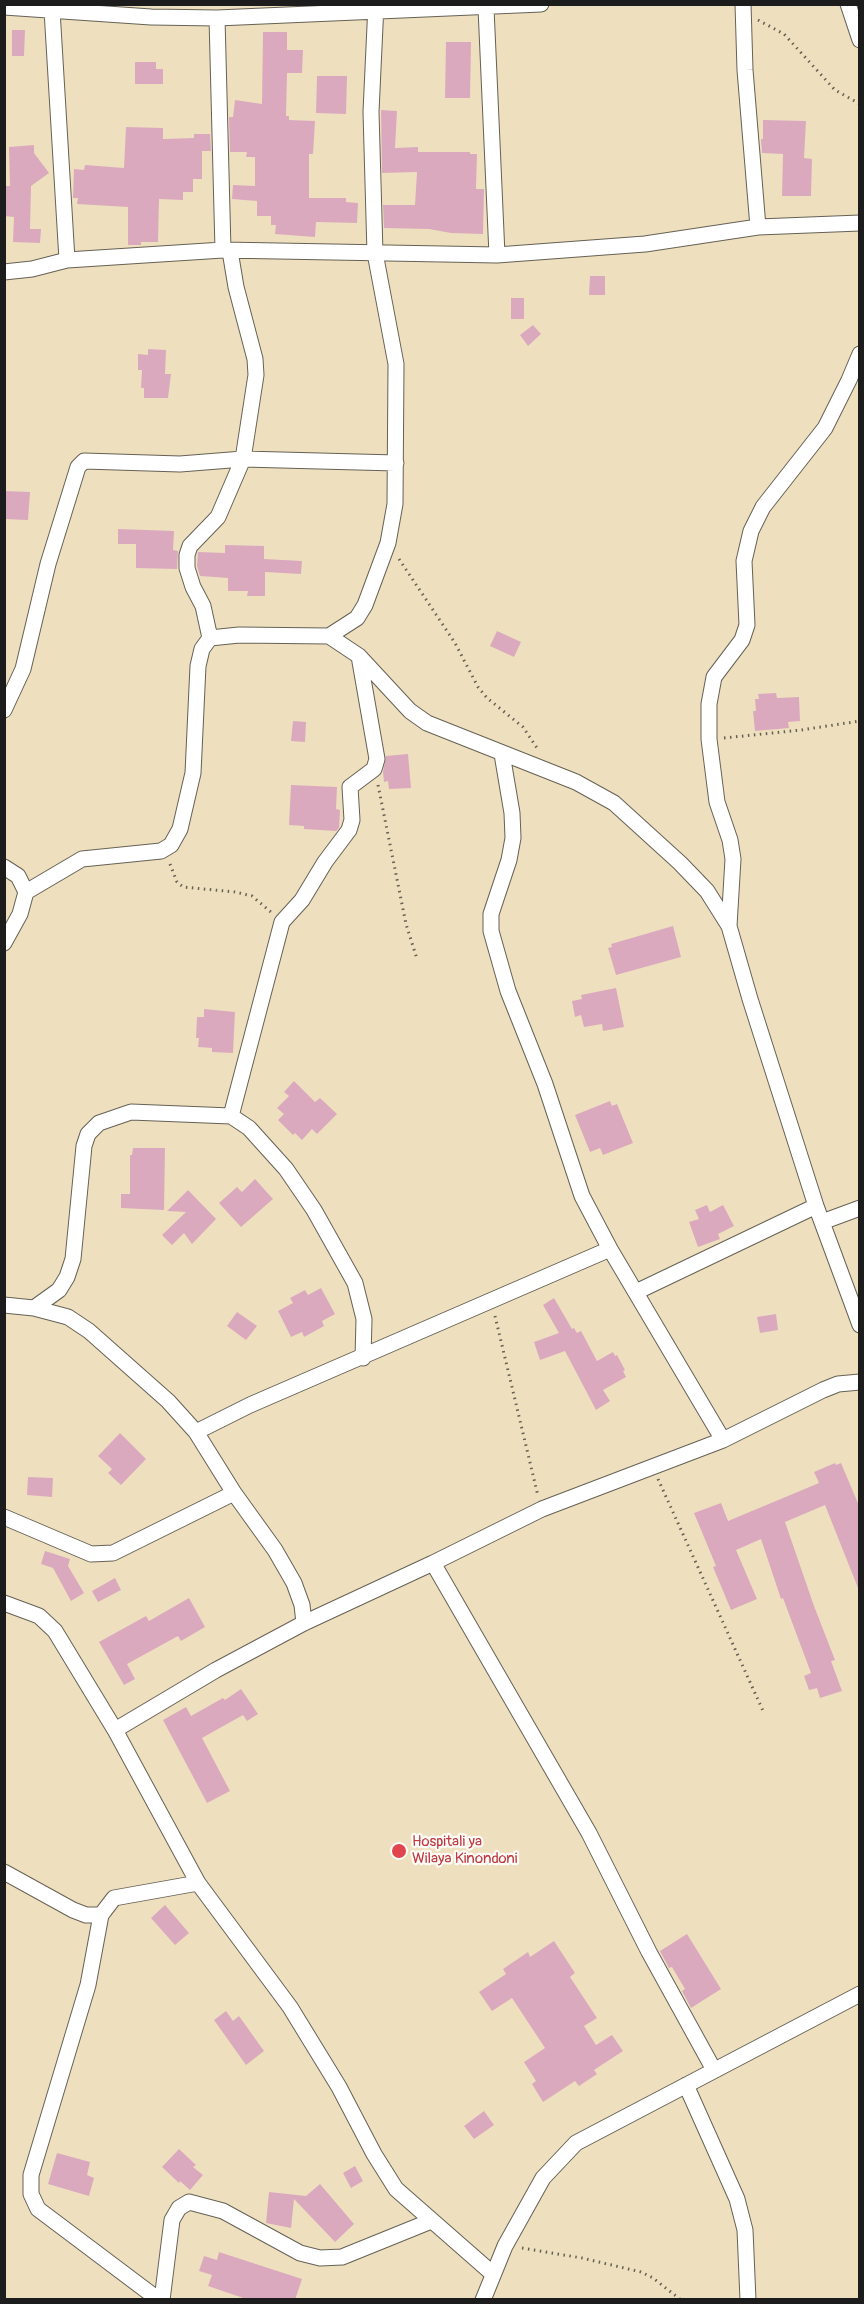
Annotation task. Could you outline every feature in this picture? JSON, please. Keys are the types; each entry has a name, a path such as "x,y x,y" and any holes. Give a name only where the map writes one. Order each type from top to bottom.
{"street":[{"path":"4,7 151,11 217,18 376,8 486,8 541,4"},
{"path":"848,4 860,40"},
{"path":"329,636 357,618 365,605 388,543 395,504 396,364 375,253 371,112 376,8"},
{"path":"486,8 497,255"},
{"path":"743,8 745,70 758,227"},
{"path":"52,10 67,260"},
{"path":"210,638 203,606 193,587 187,568 187,555 190,546 218,518 243,459 256,375 255,359 226,250 217,18"},
{"path":"4,272 32,269 67,260 226,250 497,255 645,244 758,227 860,223"},
{"path":"729,926 733,859 730,840 717,802 709,739 709,704 714,677 742,640 747,625 744,561 751,531 763,507 825,428 860,354"},
{"path":"4,710 23,669 48,564 78,467 84,461 180,464 243,459 396,463"},
{"path":"26,892 82,859 161,851 171,845 180,829 193,773 198,666 202,649 210,638 239,635 329,636 359,656 410,711 427,723 576,782 614,802 707,891 729,926 816,1206 860,1325"},
{"path":"231,1116 282,922 302,900 325,862 349,830 352,819 350,787 374,769 376,759 359,656"},
{"path":"502,754 512,813 513,838 509,860 491,914 491,931 508,991 545,1084 582,1196 610,1249 723,1440"},
{"path":"4,867 18,876 26,892 20,914 4,944"},
{"path":"34,1308 59,1290 67,1277 73,1259 84,1146 88,1134 99,1123 131,1112 231,1116 249,1128 286,1169 314,1210 355,1283 364,1319 363,1358"},
{"path":"636,1292 816,1206"},
{"path":"822,1222 860,1208"},
{"path":"196,1432 250,1405 363,1358 491,1299 610,1249"},
{"path":"4,1305 34,1308 68,1317 89,1331 168,1401 196,1432 234,1493 275,1550 294,1583 302,1605 304,1623"},
{"path":"115,1730 216,1670 304,1623 542,1509 723,1440 838,1384 860,1382"},
{"path":"4,1517 92,1554 113,1553 234,1493"},
{"path":"433,1563 589,1833 649,1952 714,2070"},
{"path":"4,1603 39,1617 55,1631 115,1730 198,1883 290,2007 339,2087 374,2154 396,2189 493,2274"},
{"path":"4,1872 73,1910 86,1915 101,1915"},
{"path":"198,1883 114,1898 101,1915 88,1985 31,2175 31,2194 38,2209 161,2300 172,2220 179,2208 189,2202 223,2211 300,2253 320,2258 342,2257 431,2221"},
{"path":"483,2300 505,2246 543,2178 576,2144 860,1994"},
{"path":"686,2085 737,2199 745,2230 748,2300"}],"path":[{"path":"743,8 784,34 835,90 860,104"},
{"path":"388,543 455,643 478,687 487,698 522,727 555,774"},
{"path":"709,739 860,721"},
{"path":"374,769 404,914 417,959"},
{"path":"171,845 169,863 177,882 183,887 252,896 282,922"},
{"path":"491,1299 542,1509"},
{"path":"652,1467 764,1713"},
{"path":"505,2246 582,2258 641,2272 653,2278 681,2300"}],"building":[{"path":"12,30 25,30 24,56 12,56"},
{"path":"263,32 287,32 287,50 303,50 302,73 287,73 286,116 289,116 289,120 315,121 313,154 309,154 309,198 346,198 346,202 358,203 357,223 316,222 315,237 275,234 276,225 271,225 271,216 257,216 257,201 232,199 233,185 255,186 255,157 246,157 247,152 230,152 229,117 233,117 235,100 262,104"},
{"path":"446,42 471,42 470,98 445,98"},
{"path":"135,62 156,62 156,69 163,69 163,84 135,84"},
{"path":"317,76 347,76 346,114 316,113"},
{"path":"381,110 397,111 395,148 418,147 418,152 477,154 476,189 484,189 483,234 384,228 383,205 415,205 417,172 382,173"},
{"path":"763,120 806,121 804,158 812,159 811,196 782,196 783,154 762,153"},
{"path":"126,127 163,128 163,139 194,138 194,134 210,134 211,151 202,151 202,179 193,179 193,192 183,192 183,200 159,199 158,242 128,245 128,207 77,204 78,198 73,198 74,169 84,170 85,165 124,168"},
{"path":"34,145 34,153 49,173 31,186 30,229 41,229 40,243 13,242 14,217 4,216 4,186 10,186 9,147"},
{"path":"590,276 605,276 605,295 589,295"},
{"path":"511,298 524,298 524,319 511,319"},
{"path":"533,325 541,334 528,346 520,335"},
{"path":"148,349 166,350 165,374 171,374 168,398 144,398 144,388 141,388 142,370 138,370 138,354 148,355"},
{"path":"4,491 30,492 28,520 4,519"},
{"path":"118,529 174,531 173,550 178,551 177,569 136,568 136,544 118,544"},
{"path":"225,545 264,546 264,559 302,561 301,574 265,572 265,596 247,596 248,591 228,591 228,578 200,576 197,566 198,552 225,553"},
{"path":"497,631 521,642 514,657 490,646"},
{"path":"776,693 777,698 799,697 800,721 788,722 789,728 755,731 753,711 756,711 755,699 759,699 758,694"},
{"path":"293,721 306,722 305,742 291,741"},
{"path":"408,754 411,788 389,789 388,781 384,782 383,772 386,756"},
{"path":"291,785 337,787 336,809 340,810 339,828 336,831 304,829 304,826 289,825"},
{"path":"673,926 681,957 616,975 608,948 612,947 611,944"},
{"path":"616,988 624,1027 603,1031 602,1024 584,1027 581,1015 575,1017 572,1001 582,999 581,995"},
{"path":"204,1009 235,1012 233,1053 212,1052 212,1048 198,1047 197,1017 204,1017"},
{"path":"294,1081 315,1102 320,1098 337,1114 317,1134 312,1129 302,1140 295,1133 293,1135 278,1120 284,1114 277,1108 289,1096 284,1092"},
{"path":"610,1101 612,1106 617,1104 633,1143 603,1155 600,1148 590,1152 575,1115"},
{"path":"133,1148 165,1148 164,1210 121,1208 121,1194 130,1194 130,1155 132,1155"},
{"path":"255,1179 273,1199 241,1227 219,1203 237,1187 242,1192"},
{"path":"188,1190 216,1219 192,1244 184,1233 172,1245 162,1235 186,1212 167,1211"},
{"path":"707,1205 710,1212 723,1205 734,1226 718,1234 720,1239 698,1247 689,1222 699,1219 695,1210"},
{"path":"321,1288 335,1314 322,1321 324,1326 304,1337 302,1332 291,1337 278,1311 293,1303 290,1298 305,1290 308,1295"},
{"path":"554,1298 572,1329 574,1328 577,1333 581,1331 597,1361 613,1352 625,1370 623,1371 626,1377 603,1390 610,1401 596,1410 565,1351 540,1360 534,1342 559,1333 543,1305"},
{"path":"237,1312 257,1326 246,1340 227,1326"},
{"path":"776,1314 778,1330 760,1333 757,1317"},
{"path":"120,1433 146,1459 121,1485 108,1473 112,1469 98,1456"},
{"path":"835,1463 836,1465 841,1463 860,1508 860,1593 825,1505 785,1522 835,1660 831,1661 842,1691 820,1698 817,1688 809,1690 804,1676 811,1673 783,1598 781,1599 761,1539 736,1550 757,1599 731,1610 694,1513 721,1503 728,1521 819,1483 814,1472"},
{"path":"28,1477 53,1478 52,1497 27,1495"},
{"path":"45,1551 70,1559 68,1566 84,1593 71,1601 53,1568 41,1564"},
{"path":"115,1578 121,1590 98,1602 92,1591"},
{"path":"189,1598 205,1627 181,1641 178,1636 127,1664 135,1679 124,1685 99,1642 146,1616 149,1621"},
{"path":"241,1689 258,1714 247,1721 243,1715 202,1738 230,1791 207,1803 163,1720 186,1707 191,1716 223,1698 225,1700"},
{"path":"165,1905 189,1933 175,1945 151,1918"},
{"path":"687,1934 721,1989 691,2008 682,1991 685,1989 672,1967 669,1968 660,1951"},
{"path":"554,1941 575,1973 570,1977 597,2018 584,2026 596,2045 612,2035 623,2051 594,2070 597,2074 579,2086 575,2081 543,2102 532,2084 536,2081 524,2062 545,2048 512,1998 492,2011 479,1992 506,1974 503,1969 528,1952 530,1957"},
{"path":"226,2011 233,2021 239,2016 264,2051 246,2065 214,2020"},
{"path":"484,2111 494,2125 474,2139 464,2126"},
{"path":"179,2149 196,2165 193,2167 203,2175 190,2190 162,2167"},
{"path":"57,2153 90,2162 87,2175 94,2178 89,2196 48,2184"},
{"path":"355,2166 363,2181 351,2188 343,2173"},
{"path":"320,2184 354,2224 335,2242 294,2199 291,2228 266,2223 269,2192 306,2196"},
{"path":"219,2252 302,2279 295,2300 249,2300 208,2286 212,2275 199,2271 204,2256 217,2260"}],"place":[{"name":"Hospitali ya Wilaya Kinondoni","path":"399,1851"}]}
